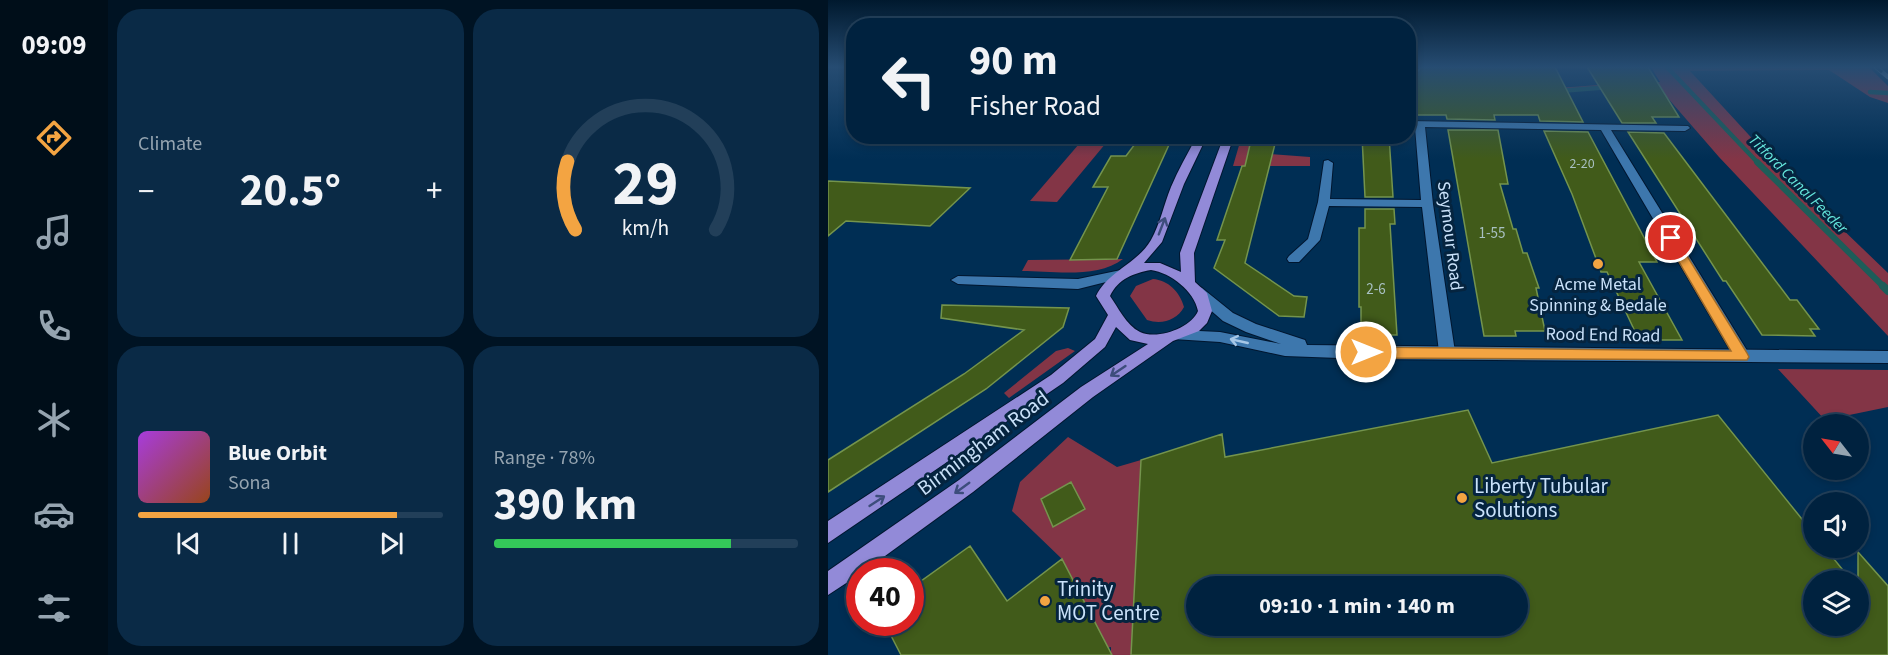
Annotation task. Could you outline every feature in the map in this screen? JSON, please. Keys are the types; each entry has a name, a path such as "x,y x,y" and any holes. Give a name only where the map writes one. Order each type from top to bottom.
{"main road":[{"path":"1172,337 1145,339 1134,335 1103,296 1107,287 1156,242 1178,184 1198,144"},
{"name":"Birmingham Road","path":"828,584 966,486 1087,392 1172,337 1194,326 1205,310 1204,301 1193,288 1187,254 1226,144"},
{"path":"1124,273 1151,266 1166,267 1193,288"},
{"name":"Birmingham Road","path":"828,533 1057,379 1100,343 1116,314"}],"street":[{"path":"1416,124 1685,128"},
{"path":"1605,128 1742,357"},
{"name":"Seymour Road","path":"1416,136 1447,352"},
{"path":"1294,259 1314,240 1324,202 1328,163"},
{"path":"1324,202 1427,204"},
{"path":"958,280 1078,284 1124,273"},
{"path":"1078,284 1105,298"},
{"name":"Rood End Road","path":"1193,288 1228,317 1251,328 1317,350"},
{"name":"Rood End Road","path":"1172,337 1220,337 1286,350 1888,357"}],"shaded area":[{"path":"1667,98 1714,98 1784,173 1888,273 1888,336 1719,157"},
{"path":"1872,98 1888,98 1888,103"},
{"path":"1079,144 1105,144 1057,202 1030,201"},
{"path":"1239,144 1254,144 1269,154 1310,157 1310,166 1233,166"},
{"path":"1123,259 1088,272 1022,271 1028,260"},
{"path":"1153,279 1168,284 1176,292 1184,307 1173,318 1163,322 1147,320 1130,296 1136,286"},
{"path":"1068,348 1075,351 1009,398 1004,393 1056,351"},
{"path":"1778,369 1888,370 1888,407 1854,414 1819,414"},
{"path":"1068,437 1117,467 1141,460 1132,655 1111,655 1111,647 1079,655 1095,622 1062,559 1012,511 1020,482"}],"building":[{"path":"1416,98 1571,98 1583,122 1540,121 1538,115 1494,115 1495,120 1447,119 1446,115 1416,115"},
{"path":"1606,98 1667,98 1679,117 1652,117 1656,123 1622,123"},
{"path":"1448,130 1498,130 1508,184 1500,184 1513,229 1516,229 1523,253 1527,253 1539,288 1536,288 1545,331 1515,331 1516,336 1484,336"},
{"path":"1544,131 1588,132 1657,262 1639,262 1682,340 1639,340 1607,272 1601,272 1572,194"},
{"path":"1628,132 1664,133 1790,300 1797,300 1819,329 1810,329 1815,336 1762,335 1726,281 1723,281"},
{"path":"1135,144 1169,144 1117,259 1070,260 1108,187 1093,187 1111,156 1126,156"},
{"path":"1250,144 1275,144 1245,263 1294,296 1307,297 1304,317 1279,316 1214,268 1225,240 1217,240 1242,166 1245,166"},
{"path":"1362,144 1390,144 1393,197 1365,197"},
{"path":"828,181 970,188 930,226 846,221 828,236"},
{"path":"1365,209 1394,209 1395,224 1390,224 1397,335 1361,335 1359,228 1365,228"},
{"path":"942,305 1069,308 1063,327 986,389 828,492 828,460 964,374 1024,330 941,318"},
{"name":"Liberty Tubular Solutions","path":"1468,410 1492,463 1718,415 1803,520 1803,558 1833,558 1843,570 1803,570 1803,636 1869,636 1869,570 1858,570 1858,558 1863,558 1888,586 1888,655 1131,655 1141,460 1222,434 1225,457"},
{"path":"1071,482 1085,509 1053,527 1041,499"},
{"path":"970,546 1007,601 1062,559 1112,655 901,655 891,636 924,636 924,579"}],"waterway":[{"name":"Titford Canal Feeder","path":"1696,98 1759,164"},
{"name":"Titford Canal Feeder","path":"1759,164 1885,288"},
{"name":"Titford Canal Feeder","path":"1885,288 1888,291"}],"place":[{"name":"Acme Metal Spinning & Bedale","path":"1598,264"},
{"name":"Liberty Tubular Solutions","path":"1462,498"},
{"name":"Trinity MOT Centre","path":"1045,601"}],"route":[{"path":"1366,352 1742,357 1671,238"}]}
